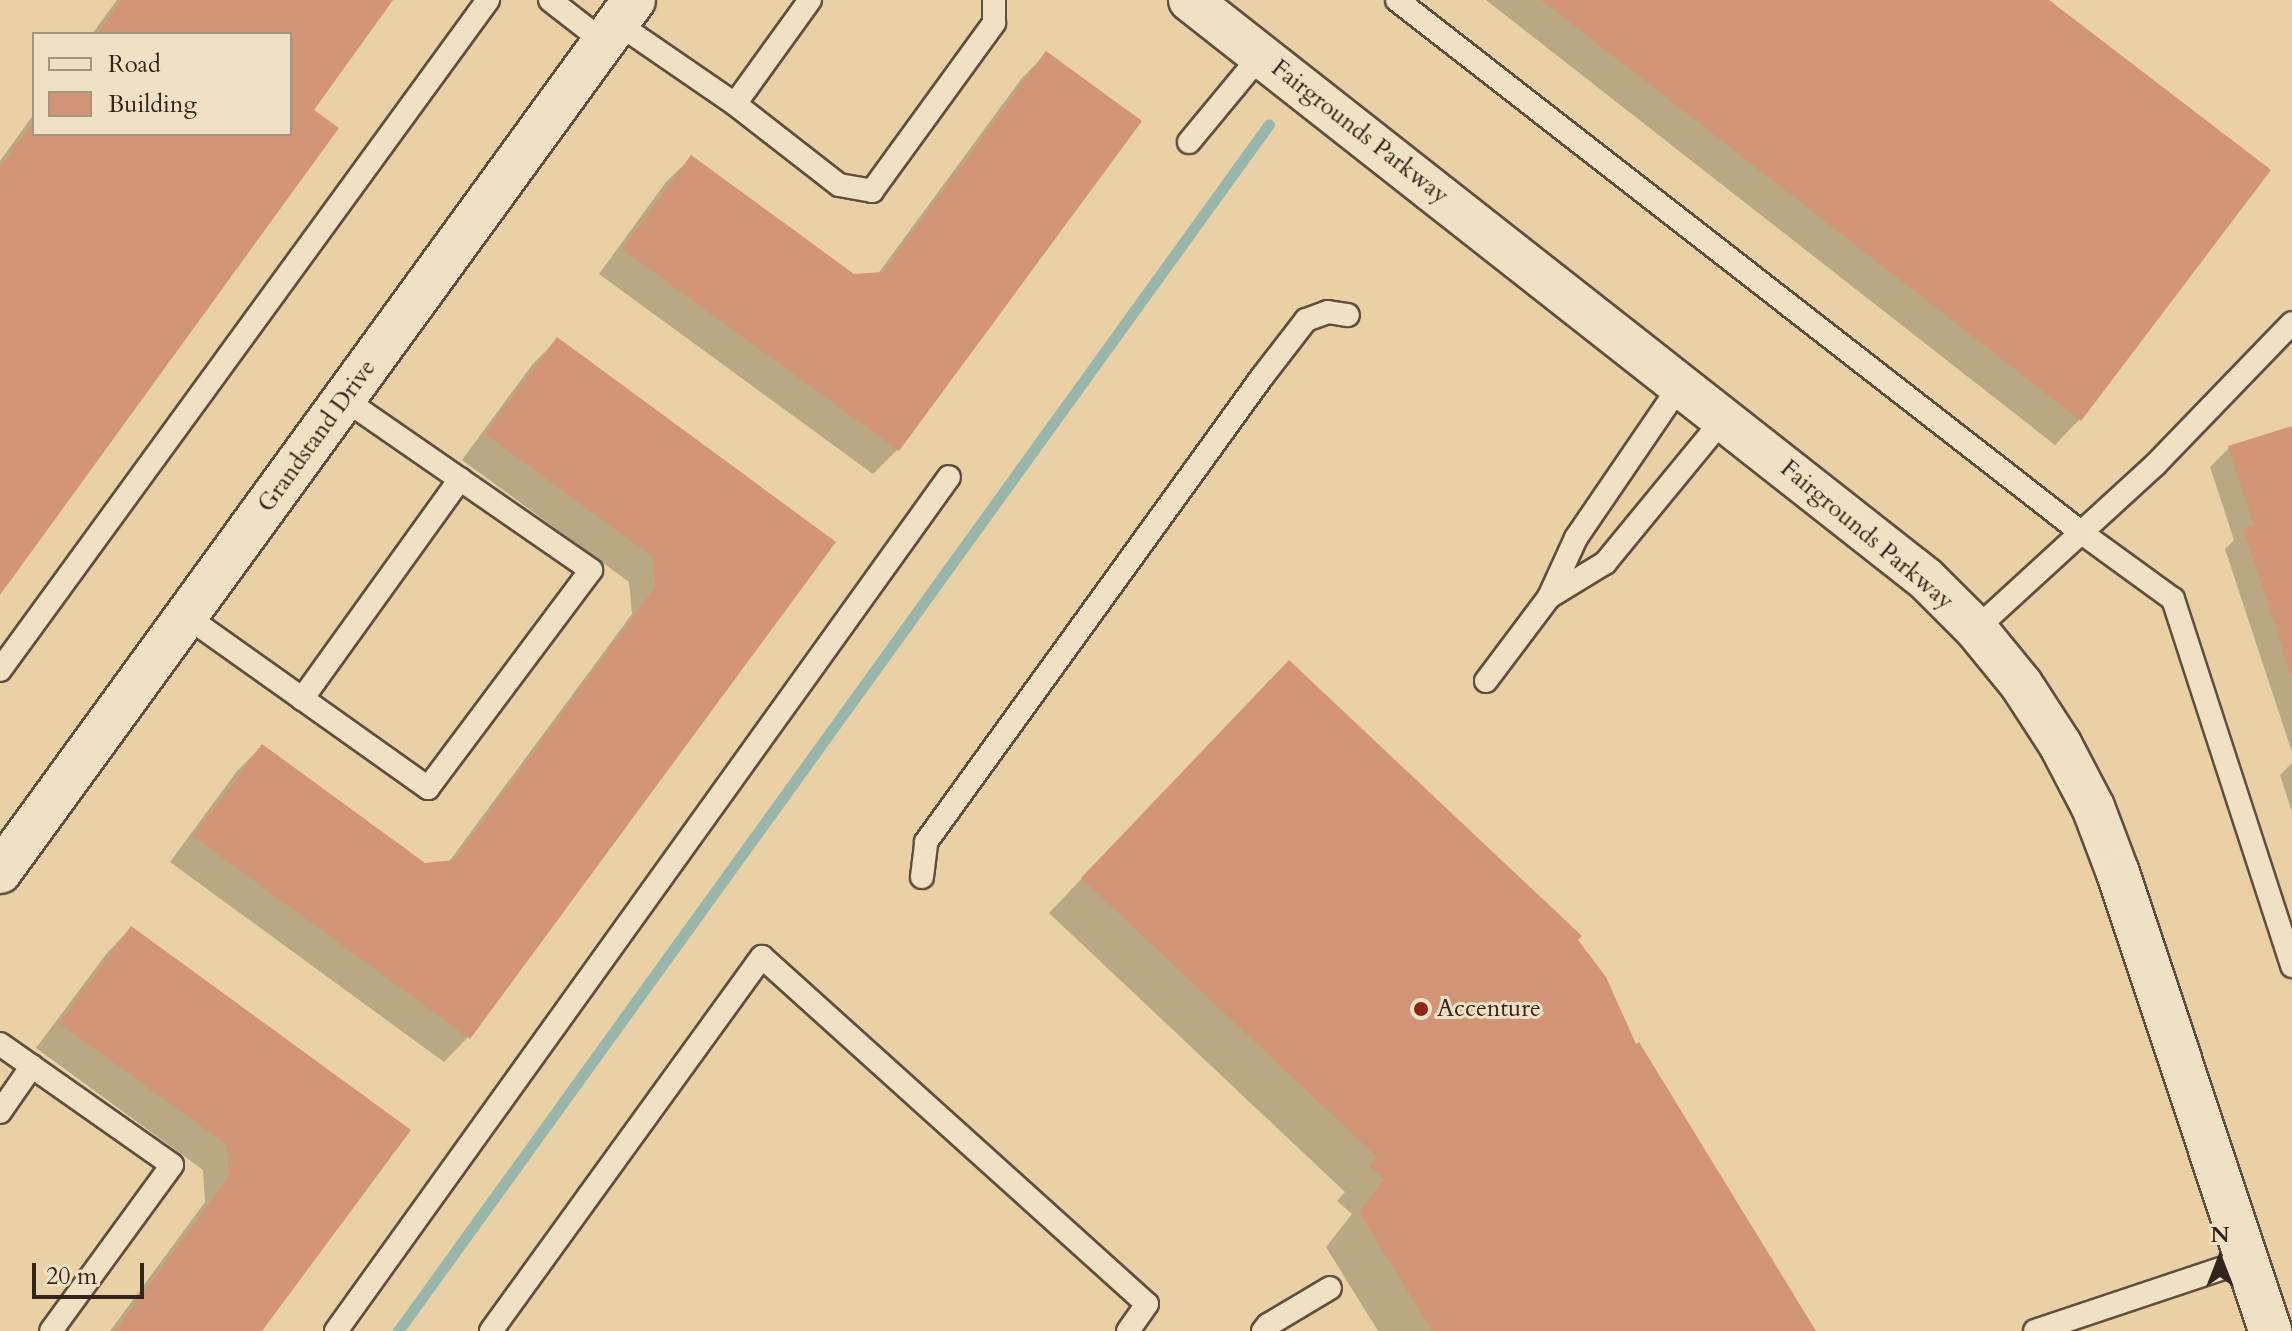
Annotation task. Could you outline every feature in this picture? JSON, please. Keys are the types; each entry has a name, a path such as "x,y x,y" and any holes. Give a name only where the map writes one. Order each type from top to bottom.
{"street":[{"name":"Fairgrounds Parkway","path":"1190,0 1926,579 1976,629 2037,708 2093,807 2118,873 2244,1261 2270,1331"},
{"name":"Grandstand Drive","path":"0,872 618,21"}],"lane":[{"path":"0,670 488,0"},
{"path":"550,0 618,21 735,104 839,185 872,191 994,23 994,0"},
{"path":"735,104 810,0"},
{"path":"1397,0 2082,533 2173,599 2292,966"},
{"path":"1189,142 1261,55"},
{"path":"922,877 926,842 1262,377 1306,320 1328,312 1348,315"},
{"path":"1976,629 2155,465 2292,323"},
{"path":"1486,681 1549,597 1576,538 1681,384"},
{"path":"186,616 428,788 591,570 344,399"},
{"path":"1549,597 1605,563 1724,418"},
{"path":"336,1331 949,477"},
{"path":"302,699 460,479"},
{"path":"491,1331 762,957 1147,1304 1128,1331"},
{"path":"0,1044 172,1165 51,1331"},
{"path":"0,1112 32,1066"},
{"path":"2035,1331 2244,1261"},
{"path":"1263,1331 1330,1288"}],"building":[{"path":"121,0 393,0 314,110 339,128 0,595 0,167 32,124 32,136 292,136 292,32 98,32"},
{"path":"1541,0 2049,0 2271,170 2081,421"},
{"path":"1046,51 1142,121 899,451 622,249 691,155 854,274 883,272"},
{"path":"557,337 836,542 470,1039 193,836 262,744 425,863 454,860 655,587 653,557 485,434"},
{"path":"2292,426 2291,675 2243,528 2254,525 2228,446"},
{"name":"Accenture","path":"1289,660 1582,936 1578,940 1606,977 1636,1044 1639,1042 1816,1331 1432,1331 1359,1212 1384,1179 1369,1166 1377,1157 1081,878"},
{"path":"131,926 411,1130 262,1331 115,1331 229,1176 227,1145 59,1023"}],"waterway":[{"path":"398,1331 1269,124"}],"place":[{"name":"Accenture","path":"1421,1009"}]}
